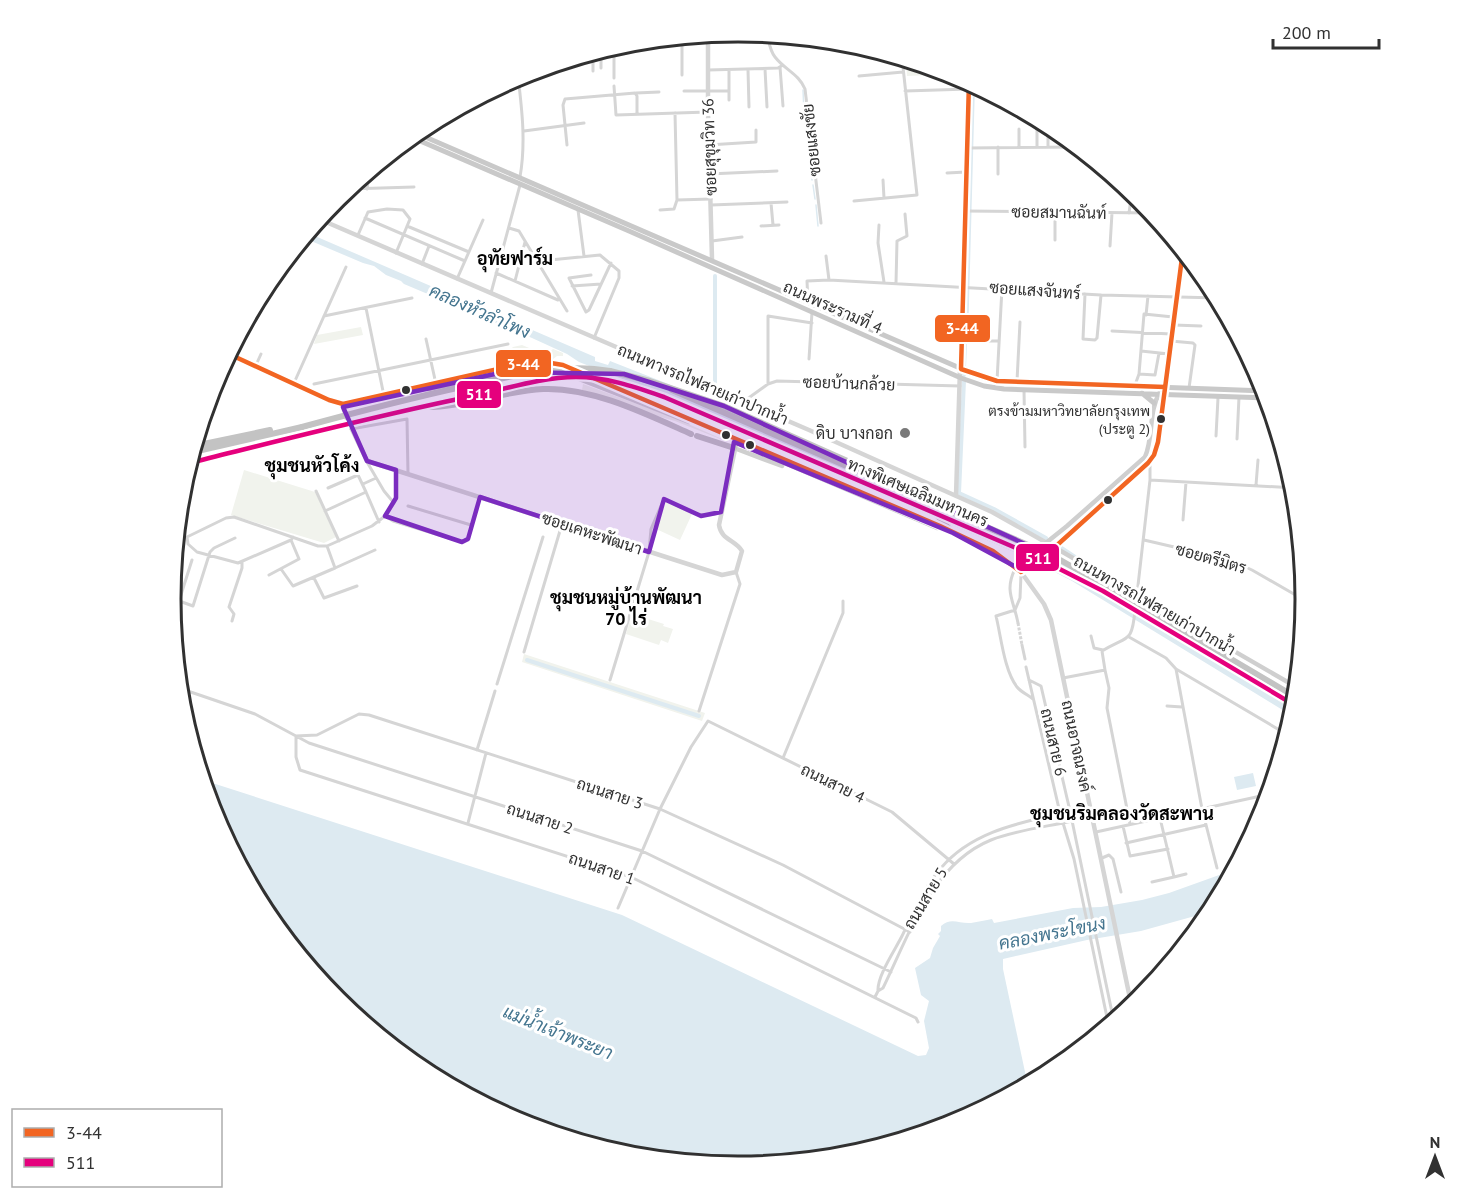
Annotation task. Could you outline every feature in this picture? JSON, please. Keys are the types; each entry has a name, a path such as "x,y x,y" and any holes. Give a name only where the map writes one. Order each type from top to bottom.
{"highway":[{"name":"ทางพิเศษเฉลิมมหานคร","path":"202,450 404,400 531,372 586,368 610,371 650,381 672,390 1062,561 1288,693"},
{"name":"ทางพิเศษเฉลิมมหานคร","path":"198,462 511,386 562,378 594,378 626,384 645,390 1030,554 1104,591 1286,700"},
{"path":"418,407 444,407 542,389 570,390 598,396 694,435 736,443"},
{"path":"672,390 724,406 915,491 951,532"},
{"path":"203,444 258,432 302,427"}],"main road":[{"name":"ถนนพระรามที่ 4","path":"427,138 812,312 984,386 1024,390 1142,392 1258,398"},
{"name":"ถนนพระรามที่ 4","path":"422,141 520,180 578,209 595,213 712,260 962,369 997,381 1256,391"},
{"path":"808,302 812,312"},
{"path":"235,359 343,405"},
{"path":"235,359 343,405"},
{"name":"ถนนอาจณรงค์","path":"343,405 436,386 520,364 554,363 594,377 736,443 951,532 993,551 1023,570"},
{"name":"ถนนอาจณรงค์","path":"343,405 504,372 536,367 551,368 608,392 652,406 813,476 951,532"},
{"path":"1017,566 1047,543 1145,457 1149,448 1154,403 1165,387"},
{"path":"1142,392 1154,403"},
{"path":"1023,570 1055,547 1150,462 1158,442 1161,393"},
{"path":"1145,457 1150,462"},
{"name":"ถนนทางรถไฟสายเก่าปากน้ำ","path":"1047,543 1289,683"}],"street":[{"name":"ซอยสุขุมวิท 36","path":"708,43 708,145 712,260"},
{"name":"ซอยแสงชัย","path":"769,43 772,52 781,66 799,77 806,89 821,224"},
{"path":"682,45 682,75"},
{"path":"614,57 614,78"},
{"path":"601,59 601,69"},
{"path":"593,61 593,71"},
{"path":"708,70 748,70 781,66 783,106"},
{"path":"854,201 917,195 903,67"},
{"path":"765,69 767,107"},
{"path":"729,70 729,100"},
{"path":"748,70 749,107"},
{"path":"859,76 903,72"},
{"path":"491,293 509,228 524,154 520,86"},
{"path":"614,86 616,115 708,112"},
{"path":"905,91 963,89"},
{"path":"684,91 729,91"},
{"path":"567,146 565,99 659,92"},
{"path":"956,496 963,286 968,211 966,172 970,148 969,92"},
{"path":"635,93 637,114"},
{"path":"660,210 674,209 677,200 675,113"},
{"path":"524,131 584,123"},
{"path":"1019,129 1019,147"},
{"path":"1037,129 1037,147"},
{"path":"708,145 756,142 756,130"},
{"path":"1048,136 1048,146"},
{"path":"970,148 1063,146"},
{"path":"998,147 998,174"},
{"path":"709,174 777,171"},
{"path":"946,173 966,172"},
{"path":"883,180 884,198"},
{"path":"367,189 368,183"},
{"path":"361,189 414,187"},
{"path":"677,200 787,202"},
{"path":"771,203 773,225"},
{"path":"1129,213 1130,203"},
{"path":"357,236 368,212 399,208 411,219 396,253"},
{"path":"578,209 584,256"},
{"name":"ซอยสมานฉันท์","path":"968,211 1140,213"},
{"path":"1055,212 1055,240"},
{"path":"1110,246 1112,213"},
{"path":"896,283 897,240 907,236 905,214"},
{"path":"365,219 465,261"},
{"path":"457,279 483,220"},
{"name":"ถนนทางรถไฟสายเก่าปากน้ำ","path":"328,223 992,512 1047,543"},
{"path":"762,226 779,225"},
{"path":"879,225 878,243 884,282"},
{"path":"408,226 469,252"},
{"path":"509,228 519,231 567,311"},
{"path":"712,241 742,237"},
{"path":"515,280 525,242"},
{"path":"422,264 429,246"},
{"path":"550,260 600,255 619,271 620,275 594,338"},
{"path":"825,256 829,280"},
{"path":"1165,387 1181,261"},
{"path":"591,275 571,277 570,280 586,312 589,310 610,263"},
{"path":"294,383 346,267"},
{"path":"496,273 560,300"},
{"name":"ซอยแสงจันทร์","path":"808,302 807,281 829,280 1101,295 1207,298"},
{"path":"572,286 601,284"},
{"path":"997,381 1002,288"},
{"path":"1085,294 1083,339 1095,340 1101,295"},
{"path":"1135,385 1139,374 1144,314 1146,315 1148,296"},
{"path":"324,316 412,298"},
{"path":"366,308 384,396"},
{"path":"809,359 812,312"},
{"path":"1146,315 1173,316"},
{"path":"768,384 768,316 812,323"},
{"path":"1017,382 1020,322"},
{"path":"1172,325 1201,326"},
{"path":"1112,331 1171,334"},
{"path":"426,339 436,386"},
{"path":"962,341 999,341"},
{"path":"1170,341 1195,345 1189,388"},
{"path":"314,384 508,344"},
{"path":"1141,351 1169,354"},
{"path":"1139,374 1155,375 1160,353"},
{"path":"256,366 261,354"},
{"name":"ซอยบ้านกล้วย","path":"742,402 768,384 786,381 961,386"},
{"path":"1024,390 1025,447"},
{"path":"1216,436 1219,396"},
{"path":"1238,439 1239,397"},
{"path":"343,405 351,429 367,461 394,503"},
{"path":"351,429 407,419 408,474"},
{"path":"699,711 740,584 736,572 741,551 720,530 736,443"},
{"path":"1256,486 1258,460"},
{"name":"ซอยเคหะพัฒนา","path":"367,461 722,575 736,572"},
{"path":"1091,636 1094,648 1103,650 1129,637 1134,625 1150,462"},
{"path":"292,538 238,563 208,556 190,547 187,537 226,518 234,517 292,538 318,546 327,546 379,522 385,516 396,498 396,470"},
{"path":"327,488 358,475 379,522"},
{"path":"363,484 376,478"},
{"path":"1150,480 1284,487"},
{"path":"1183,520 1186,482"},
{"path":"316,491 339,541"},
{"path":"325,511 366,492"},
{"path":"385,516 393,521 462,542 468,539 480,497"},
{"path":"610,680 649,552 651,529 664,499 692,514 709,516 722,512"},
{"path":"408,506 471,525"},
{"path":"524,651 562,524"},
{"path":"497,684 543,537"},
{"path":"181,602 194,606 208,556 214,548 235,538"},
{"path":"269,575 299,559 292,538"},
{"name":"ซอยตรีมิตร","path":"1144,540 1230,560 1296,595"},
{"path":"327,546 335,568"},
{"path":"280,569 292,586 375,550"},
{"path":"181,594 192,560"},
{"path":"232,621 234,614 230,607 242,562"},
{"path":"1017,566 1010,581 1009,591 1018,623"},
{"path":"1015,610 1020,598 1023,570"},
{"name":"ถนนอาจณรงค์","path":"1023,570 1048,612 1130,997"},
{"path":"314,578 324,598 357,586"},
{"path":"783,758 843,613 843,601"},
{"name":"ถนนสาย 6","path":"1015,610 996,616 1014,682 1019,690 1033,699"},
{"path":"1129,637 1169,660 1176,669 1280,730"},
{"path":"1022,645 1025,659"},
{"path":"1103,650 1109,688 1107,708 1125,789 1130,825"},
{"name":"ถนนสาย 6","path":"1026,667 1060,813 1074,859 1107,1018"},
{"path":"1176,669 1202,809 1217,868"},
{"path":"1063,678 1105,670"},
{"name":"ถนนสาย 6","path":"1029,680 1041,686 1112,1013"},
{"name":"ถนนสาย 2","path":"189,691 255,714 309,743 642,851 891,972"},
{"path":"477,750 495,691"},
{"path":"1167,706 1182,707"},
{"name":"ถนนสาย 3","path":"296,736 322,733 350,718 364,714 477,750 660,809 783,865 910,932"},
{"name":"ถนนสาย 4","path":"660,809 691,747 708,721 896,815 954,864"},
{"name":"ถนนสาย 1","path":"296,736 296,757 300,770 632,877 875,997 916,1018 918,1022"},
{"path":"467,824 486,753"},
{"path":"1096,832 1260,796"},
{"path":"618,908 660,809"},
{"name":"ถนนสาย 5","path":"875,997 885,969 905,930 934,877 949,859 988,834 1070,811"},
{"path":"1160,818 1174,877"},
{"name":"ถนนสาย 5","path":"878,991 883,988 910,932 938,883 954,864 990,841 1072,821"},
{"path":"1126,843 1206,825"},
{"path":"1123,826 1130,856 1168,849"},
{"path":"1102,858 1109,855 1113,859 1121,892"},
{"path":"1152,882 1186,874"}],"highlighted area":[{"path":"504,372 624,374 724,406 1038,550 1016,567 953,533 734,442 721,512 701,516 664,499 649,552 480,497 468,539 462,542 385,516 396,498 396,470 367,461 343,407"}],"shaded area":[{"path":"907,68 927,75 907,76"},
{"path":"361,327 363,335 314,344 317,335"},
{"path":"522,345 546,355 553,349 563,353 563,356 557,356 552,360 525,359 523,357 528,355 527,352 510,350"},
{"path":"583,384 675,418 733,444 675,421 582,390"},
{"path":"244,470 315,492 336,537 324,543 231,515"},
{"path":"665,501 692,514 680,540 654,528"},
{"path":"632,614 673,629 668,643 661,640 659,645 626,634"},
{"path":"524,654 705,713 702,721 522,662"}],"water":[{"name":"คลองหัวลำโพง","path":"316,236 595,357 595,361 608,365 610,361 676,387 1039,547 1288,691 1284,711 1072,581 1020,554 746,436 663,395 579,362 567,354 404,284 374,266 311,241"},
{"path":"1253,773 1256,786 1237,790 1234,777"},
{"path":"212,783 622,915 918,1056 926,1055 929,1048 924,1021 929,1001 921,995 915,968 930,958 940,936 938,934 941,926 945,923 952,921 971,923 992,919 994,923 1073,908 1101,907 1142,900 1224,873 1198,915 1141,931 1087,940 1003,959 1003,969 1026,1077 985,1100 952,1115 883,1138 811,1152 775,1156 702,1156 630,1146 594,1138 525,1115 460,1082 399,1042 344,994 296,939 275,909 238,846"}],"waterway":[{"path":"803,90 804,113"},
{"path":"966,340 973,93"},
{"path":"805,119 807,136"},
{"path":"808,145 812,180"},
{"path":"813,185 815,199"},
{"path":"816,205 818,226"},
{"path":"715,276 715,386"},
{"path":"964,367 965,344"},
{"path":"964,381 959,493 994,509 1046,538"},
{"path":"1060,547 1084,563"},
{"path":"527,660 699,716"}],"tunnel":[{"path":"1018,623 1022,645"}],"transit line":[{"name":"3-44","path":"969,92 961,369 997,381 1165,387"},
{"name":"3-44","path":"236,357 329,400 343,404 520,364 545,362 563,365 940,526 993,551 1021,572 1055,547 1154,455 1158,442 1182,261"},
{"name":"511","path":"199,461 535,381 576,377 610,381 664,397 1030,554 1103,591 1286,700"}],"place":[{"name":"ตรงข้ามมหาวิทยาลัยกรุงเทพ (ประตู 2)","path":"1161,419"},
{"name":"ดิบ บางกอก","path":"905,433"}],"district":[{"name":"อุทัยฟาร์ม","path":"515,258"},
{"name":"ชุมชนหัวโค้ง","path":"312,465"},
{"name":"ชุมชนหมู่บ้านพัฒนา 70 ไร่","path":"626,607"},
{"name":"ชุมชนริมคลองวัดสะพาน","path":"1122,813"}],"water label":[{"name":"คลองพระโขนง","path":"1052,933"},
{"name":"แม่น้ำเจ้าพระยา","path":"558,1032"}]}
